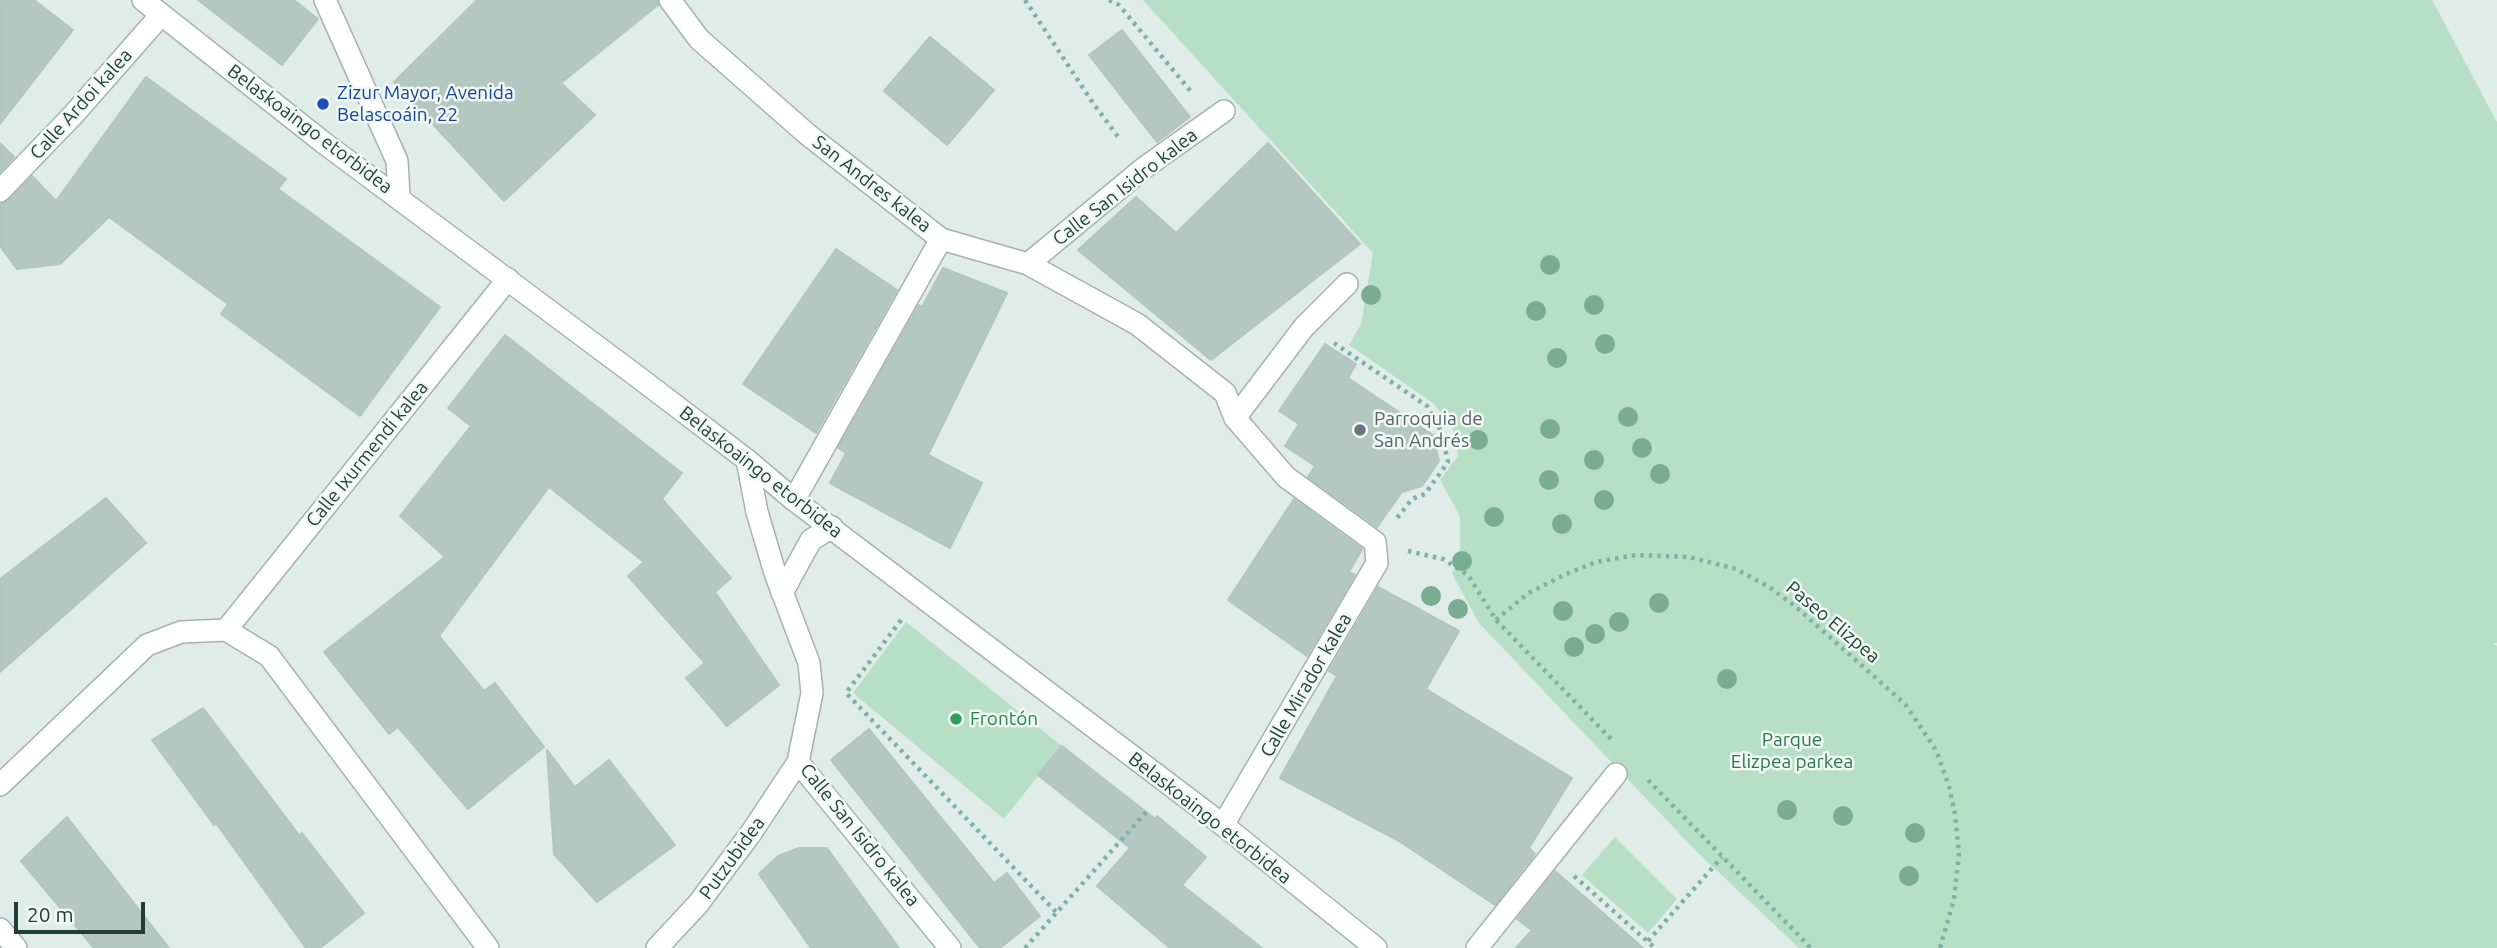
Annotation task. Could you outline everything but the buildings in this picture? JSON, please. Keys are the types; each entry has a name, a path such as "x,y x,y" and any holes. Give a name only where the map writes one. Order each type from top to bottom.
{"street":[{"name":"Belaskoaingo etorbidea","path":"143,0 324,143 399,196 1223,825 1376,948"},
{"path":"325,0 397,161 399,196"},
{"name":"San Andres kalea","path":"670,0 699,38 797,125 941,239 1028,264 1137,324 1225,393 1236,418 1286,477 1383,535"},
{"name":"Calle Ardoi kalea","path":"0,191 74,114 161,15"},
{"name":"Calle San Isidro kalea","path":"1028,264 1144,169 1219,115"},
{"path":"794,500 941,239"},
{"name":"Calle Ixurmendi kalea","path":"226,630 508,279"},
{"path":"1236,418 1304,327 1347,284"},
{"name":"Calle San Isidro kalea","path":"747,460 757,512 782,593 809,663 812,693 798,762 950,948"},
{"path":"782,593 811,540 832,527"},
{"name":"Calle Mirador kalea","path":"1223,825 1377,563 1383,535"},
{"path":"0,785 147,645 181,632 226,630 269,656 488,948"},
{"name":"Putzubidea","path":"657,948 698,904 751,833 798,762"},
{"path":"1477,948 1616,774"},
{"path":"0,929 16,948"}],"path":[{"path":"1025,0 1119,138"},
{"path":"1108,0 1119,5 1219,115"},
{"path":"1304,327 1329,339 1427,406 1441,431 1448,462 1425,494 1412,499 1383,535"},
{"path":"1400,550 1443,559 1468,575"},
{"name":"Paseo Elizpea","path":"1496,620 1527,594 1564,575 1596,562 1636,555 1689,557 1736,569 1769,587 1796,607 1905,704 1936,750 1951,795 1959,853 1954,899 1940,948"},
{"path":"903,616 846,693 1057,913"},
{"path":"1025,948 1152,806"},
{"path":"1648,941 1722,857"},
{"path":"1565,886 1574,875 1655,948"}],"green space":[{"name":"Parque Elizpea parkea","path":"1143,0 2432,0 2497,122 2497,643 2493,643 2497,646 2497,948 1799,948 1696,851 1479,623 1452,574 1460,554 1460,516 1440,480 1458,456 1453,428 1433,403 1349,345 1361,324 1373,253"},
{"name":"Frontón","path":"906,622 1062,746 1004,819 853,693"},
{"path":"1615,837 1677,899 1648,933 1582,875"}],"place":[{"name":"Zizur Mayor, Avenida Belascoáin, 22","path":"323,104"},
{"name":"Parroquia de San Andrés","path":"1360,430"},
{"name":"Frontón","path":"956,719"}]}
